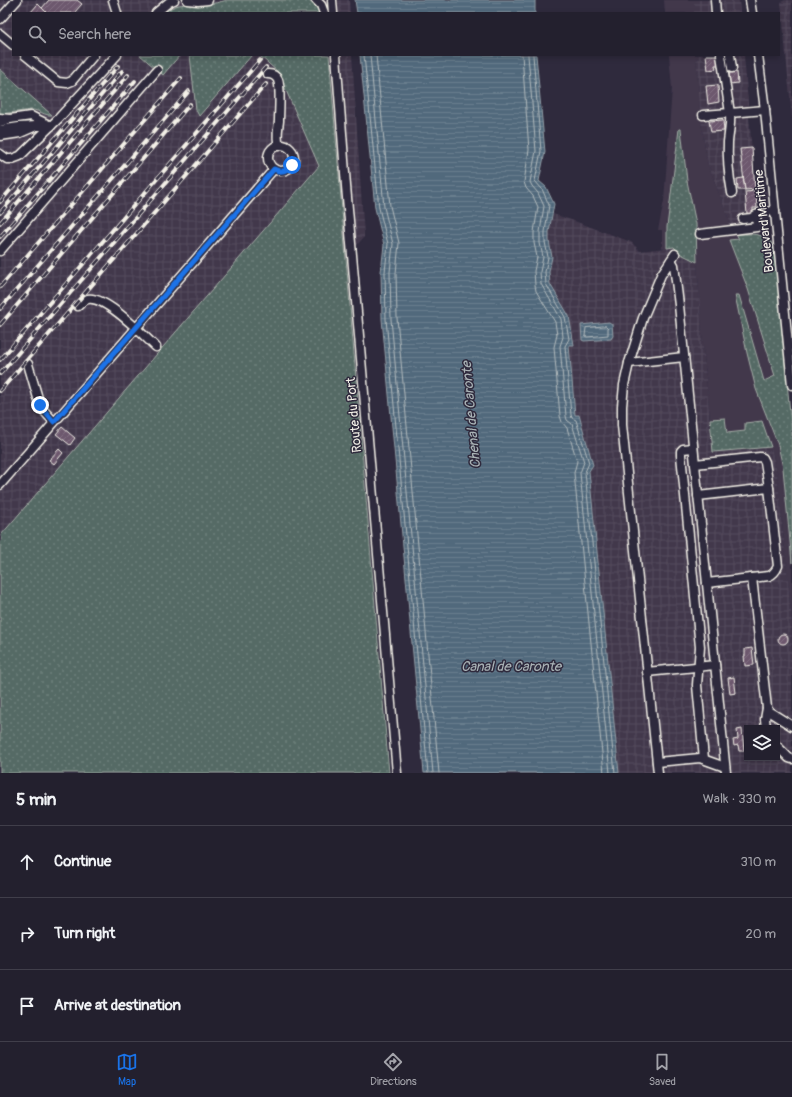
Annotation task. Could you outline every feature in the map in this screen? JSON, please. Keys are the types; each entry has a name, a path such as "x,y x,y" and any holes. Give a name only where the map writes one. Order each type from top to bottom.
{"street":[{"path":"0,19 17,0"},
{"path":"113,0 117,12"},
{"path":"157,12 169,0"},
{"path":"187,0 208,0"},
{"path":"316,0 321,5 324,12"},
{"path":"715,0 716,12"},
{"path":"750,0 752,12"},
{"path":"332,1 333,12"},
{"path":"0,34 12,43"},
{"path":"27,56 58,82 63,83 72,81 93,56"},
{"path":"0,154 4,157 12,159 20,156 51,126 116,56"},
{"name":"Route du Port","path":"335,56 397,773"},
{"path":"721,56 731,120 728,142 728,173 732,193"},
{"path":"730,56 732,68"},
{"name":"Boulevard Maritime","path":"758,56 791,360 792,385"},
{"path":"0,251 157,70"},
{"path":"268,74 275,76 278,80 279,120 277,139 279,146"},
{"path":"703,116 765,110"},
{"path":"0,122 31,116 51,126"},
{"path":"0,118 10,119"},
{"path":"0,136 20,133 36,126"},
{"path":"0,130 19,127 51,126"},
{"path":"279,146 291,149 294,161 286,170 277,171 269,162 268,157 272,150 279,146"},
{"path":"0,485 274,169"},
{"path":"743,219 762,212 775,211"},
{"path":"700,234 757,227 756,215"},
{"path":"658,773 622,425 622,399 629,363 643,318 661,275 673,257 726,770"},
{"path":"78,306 86,299 98,301 113,309 156,347"},
{"path":"629,363 684,357"},
{"path":"28,364 40,405 54,422"},
{"path":"693,448 683,449 681,451 681,455 700,647 697,685 704,759"},
{"path":"695,464 760,457 763,458 769,488 778,566 777,571 773,574 707,583"},
{"path":"698,496 769,488"},
{"path":"752,578 767,708 766,725"},
{"path":"647,672 715,665"},
{"path":"767,708 768,711 792,726"},
{"path":"780,749 792,759"},
{"path":"656,762 696,758 704,759 726,770"}],"shaded area":[{"path":"0,0 349,0 350,12 12,12 12,56 352,56 364,237 0,655"},
{"path":"664,0 694,0 694,12 665,12"},
{"path":"694,0 739,0 740,12 694,12"},
{"path":"785,0 792,0 792,118 781,2"},
{"path":"669,56 696,56 701,122 708,164 731,225 739,239 729,240 748,289 775,376 764,381 739,295 736,295 747,353 756,389 778,445 783,468 792,563 792,621 777,471 771,447 745,423 745,431 727,433 725,418 710,419 702,334 696,224 687,181 667,227 667,248 662,248 662,230 658,230 664,201 672,88"},
{"path":"696,56 744,56 755,189 756,191 766,191 767,215 751,223 731,225 708,164 701,122"},
{"path":"553,214 631,242 640,251 674,247 681,254 697,262 713,452 771,447 777,471 792,621 792,773 619,773 589,471 593,465 579,415 575,415 569,345 574,345 550,284 549,272 552,257 549,232"}],"green space":[{"path":"227,0 308,0 319,12 166,12 175,6 184,4 211,4"},
{"path":"141,56 179,56 163,75"},
{"path":"190,56 251,56 199,116 196,110"},
{"path":"260,56 329,56 389,773 0,773 1,535 319,166 278,72"},
{"path":"0,69 52,115 47,115 32,110 0,114"},
{"path":"679,129 681,129 687,181 696,224 697,262 681,254 674,247 667,248 667,227"},
{"path":"736,234 753,234 762,236 771,242 774,247 792,434 792,563 783,468 778,445 756,389 735,295 739,295 764,381 775,376 748,289 729,240 739,239"},
{"path":"725,418 727,433 745,431 745,423 762,421 771,447 713,452 710,419"}],"water":[{"path":"355,0 535,0 535,12 357,12"},
{"name":"Canal de Caronte","path":"360,56 536,56 545,152 539,181 546,187 554,204 549,232 552,257 549,272 550,284 569,316 574,345 569,345 575,415 579,415 593,465 589,471 619,773 424,773 382,319 381,272 384,245 375,208"},
{"path":"609,322 612,324 613,336 611,339 582,340 581,325"}],"building":[{"path":"49,0 77,0 82,4 75,12 46,12 42,8"},
{"path":"38,4 46,12 31,12"},
{"path":"706,56 718,56 719,65 715,65 716,69 708,70"},
{"path":"737,72 738,83 730,84 729,73"},
{"path":"718,85 719,102 708,104 706,86"},
{"path":"723,120 724,131 711,132 709,121"},
{"path":"752,148 755,189 745,190 740,149"},
{"path":"743,178 745,190 738,190 737,179"},
{"path":"756,191 757,208 753,208 753,213 747,214 745,192"},
{"path":"62,427 75,438 70,445 56,434"},
{"path":"59,449 63,453 54,464 49,460"},
{"path":"781,634 785,634 787,635 787,643 781,644 778,641 778,637"},
{"path":"752,648 754,665 745,666 745,649"},
{"path":"734,677 736,693 730,694 728,678"},
{"path":"742,729 744,751 739,751 738,745 734,746 733,740 738,739 737,730"}],"railway":[{"path":"0,360 260,60"},
{"path":"0,202 118,66"},
{"path":"0,374 266,67"},
{"path":"0,213 122,71"},
{"path":"0,223 128,75"},
{"path":"0,287 181,78"},
{"path":"0,237 135,81"},
{"path":"0,391 266,84"},
{"path":"0,309 189,91"},
{"path":"0,325 190,104"}],"route":[{"path":"40,405 54,422 274,169 277,171 282,171 290,168 292,165"}],"water label":[{"name":"Chenal de Caronte","path":"471,415"}]}
